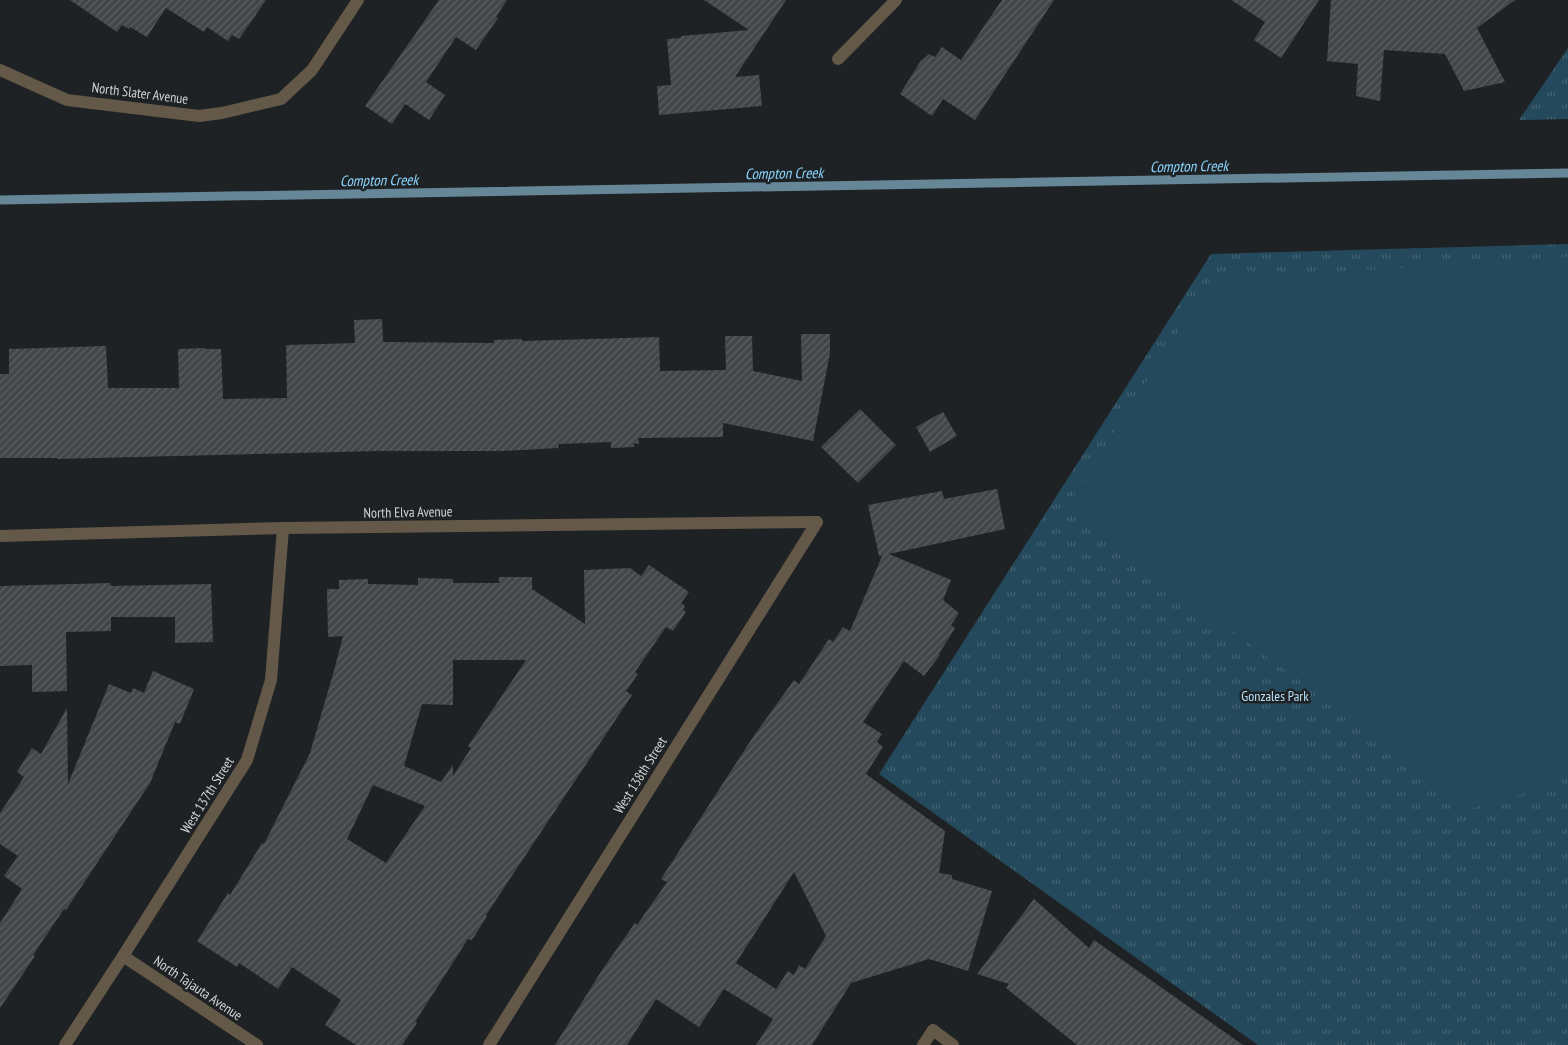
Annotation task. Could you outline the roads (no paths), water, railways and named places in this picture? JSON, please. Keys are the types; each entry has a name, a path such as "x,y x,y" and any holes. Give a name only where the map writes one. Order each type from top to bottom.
{"street":[{"name":"North Slater Avenue","path":"0,70 67,100 199,116 222,113 281,98 312,70 358,0"},
{"path":"838,59 896,0"},
{"name":"North Elva Avenue","path":"0,536 283,528 817,522"},
{"name":"West 138th Street","path":"488,1045 817,522"},
{"name":"West 137th Street","path":"65,1045 124,956 247,760 271,680 283,528"},
{"name":"North Tajauta Avenue","path":"124,956 256,1045"},
{"path":"923,1045 933,1030 953,1045"}],"waterway":[{"name":"Compton Creek","path":"0,200 1568,173"}],"park label":[{"name":"Gonzales Park","path":"1275,696"}]}
